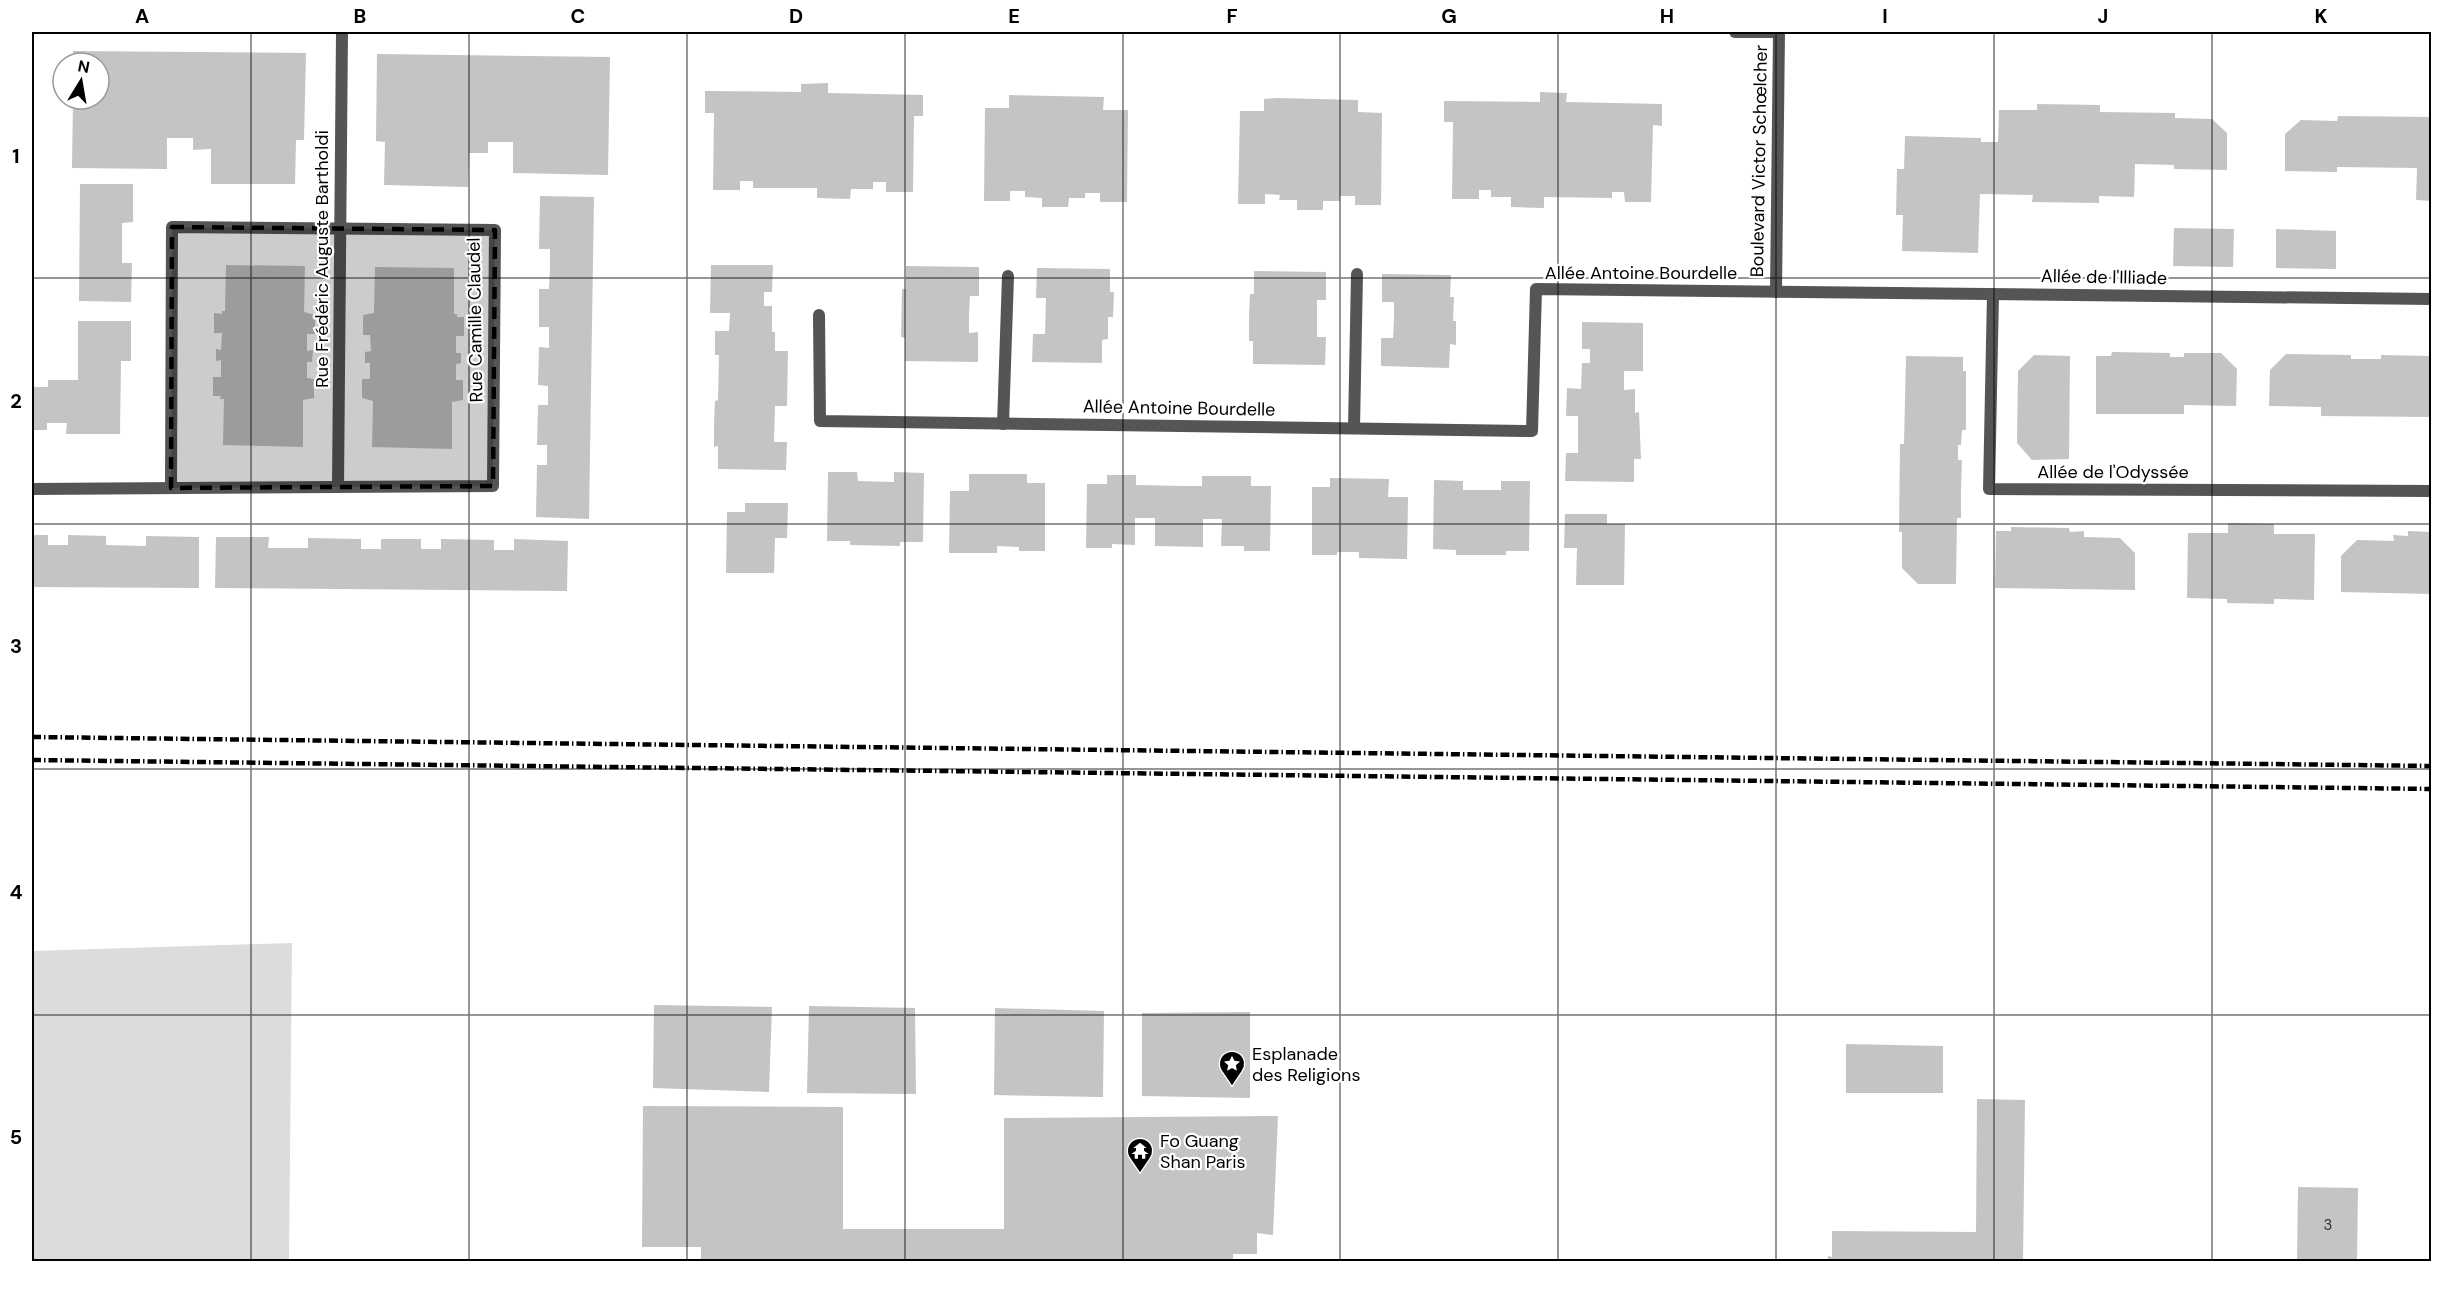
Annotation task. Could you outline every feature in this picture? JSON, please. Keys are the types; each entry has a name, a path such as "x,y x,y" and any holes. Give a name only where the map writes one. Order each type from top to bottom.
{"street":[{"name":"Rue Frédéric Auguste Bartholdi","path":"338,486 342,32"},
{"path":"1735,32 1779,32"},
{"name":"Boulevard Victor Schœlcher","path":"1776,292 1779,32"},
{"name":"Rue Camille Claudel","path":"32,489 493,486 495,230 172,227 171,488"},
{"path":"1354,429 1357,274"},
{"path":"1003,424 1008,276"},
{"name":"Allée Antoine Bourdelle","path":"819,315 820,421 1533,431 1536,289 1776,292"},
{"name":"Allée de l'Illiade","path":"1776,292 2432,299"},
{"name":"Allée de l'Odyssée","path":"1993,294 1989,489 2432,491"}],"highlighted area":[{"path":"172,227 495,230 493,486 171,488"}],"shaded area":[{"path":"292,943 289,1261 32,1261 32,951"}],"building":[{"path":"111,51 306,53 304,140 296,140 295,184 211,184 211,149 193,150 193,138 167,138 167,169 72,168 73,111 111,111"},
{"path":"377,54 610,57 608,175 513,173 513,142 488,142 488,153 469,153 468,187 384,185 385,142 376,141"},
{"path":"828,83 828,93 923,95 923,116 914,116 913,192 886,192 886,182 873,182 873,189 851,189 850,199 817,198 817,188 753,188 753,181 740,181 740,190 713,190 714,113 705,113 705,91 801,92 801,84"},
{"path":"1540,92 1567,93 1566,102 1662,104 1662,126 1653,125 1651,202 1625,202 1624,192 1612,192 1612,198 1544,197 1544,208 1511,207 1511,197 1491,197 1491,190 1479,190 1479,199 1452,199 1453,122 1444,122 1444,101 1540,102"},
{"path":"1009,95 1104,97 1103,110 1128,110 1127,202 1100,202 1100,193 1085,193 1085,198 1069,198 1068,207 1042,207 1042,198 1025,197 1025,191 1010,191 1010,201 984,201 985,108 1009,108"},
{"path":"1264,99 1358,100 1358,112 1382,113 1381,205 1355,205 1355,196 1340,196 1340,201 1323,201 1323,210 1297,210 1297,200 1279,200 1280,195 1265,194 1265,204 1238,204 1240,111 1264,111"},
{"path":"2037,104 2100,105 2100,112 2175,113 2175,118 2212,119 2227,133 2227,170 2174,169 2174,165 2135,164 2134,197 2099,196 2099,203 2032,202 2033,195 1980,194 1978,253 1902,251 1903,215 1896,215 1897,169 1904,169 1905,136 1981,138 1981,142 1998,142 1999,110 2037,110"},
{"path":"2338,116 2432,117 2432,201 2416,200 2417,168 2337,167 2337,172 2285,171 2285,134 2301,120 2337,121"},
{"path":"80,184 133,184 133,222 122,223 122,263 132,263 131,302 79,301"},
{"path":"540,196 594,197 589,519 536,517 537,465 547,465 547,445 537,445 538,405 548,405 548,386 538,385 539,347 549,348 549,327 539,327 539,289 549,289 550,269 550,249 539,249"},
{"path":"2174,228 2234,229 2233,267 2173,266"},
{"path":"2276,229 2336,231 2336,269 2276,268"},
{"path":"226,265 305,266 304,312 315,315 315,334 307,334 307,351 313,350 312,362 307,362 307,378 314,379 314,398 303,400 303,447 223,445 224,399 220,399 221,396 213,396 213,377 221,377 221,360 216,361 216,349 221,350 222,333 214,333 214,313 222,314 222,311 225,311"},
{"path":"711,265 773,265 772,292 764,292 764,306 772,306 775,351 788,351 787,406 775,406 774,442 787,442 786,470 718,469 718,446 714,447 719,355 715,355 715,331 729,331 730,313 710,313"},
{"path":"906,266 979,267 979,296 970,296 969,314 969,333 978,332 978,362 905,361 905,338 901,337 902,289 906,289"},
{"path":"375,267 454,268 454,314 457,314 457,317 464,317 464,336 456,336 456,353 461,353 461,363 456,364 456,380 463,380 463,400 452,402 452,449 372,447 373,401 362,398 362,379 370,379 370,363 365,363 365,352 371,351 370,335 363,335 363,315 374,313"},
{"path":"1037,268 1110,269 1110,292 1114,292 1113,317 1108,317 1108,339 1102,340 1102,363 1032,362 1033,334 1045,334 1046,298 1036,298"},
{"path":"1254,271 1326,272 1326,300 1317,300 1317,337 1326,337 1325,365 1253,364 1253,341 1249,341 1249,317 1250,294 1254,294"},
{"path":"1382,274 1451,275 1450,297 1454,297 1453,321 1456,321 1456,345 1450,344 1449,368 1381,366 1381,338 1393,338 1394,320 1394,302 1382,302"},
{"path":"78,321 131,321 131,361 121,361 120,434 66,434 67,423 47,423 47,430 32,430 32,387 48,387 48,380 78,380"},
{"path":"1582,322 1643,323 1643,371 1624,371 1624,390 1635,389 1635,413 1639,412 1641,459 1634,459 1634,482 1565,481 1566,453 1578,453 1578,416 1566,416 1567,388 1581,389 1582,363 1590,363 1590,349 1582,349"},
{"path":"2112,352 2170,353 2170,357 2184,357 2184,353 2221,353 2237,369 2236,406 2184,405 2184,414 2096,414 2096,356 2111,356"},
{"path":"2286,354 2351,355 2351,359 2381,359 2381,355 2432,356 2432,417 2321,416 2321,407 2269,406 2270,370"},
{"path":"2034,355 2070,356 2069,459 2032,460 2017,443 2018,371"},
{"path":"1906,356 1963,357 1963,371 1966,371 1966,430 1962,430 1961,445 1958,445 1958,460 1962,460 1961,518 1957,518 1956,584 1918,584 1902,568 1902,532 1899,532 1900,444 1904,444"},
{"path":"828,472 857,472 858,481 894,482 894,472 924,473 923,542 900,542 900,546 850,545 850,541 827,541"},
{"path":"969,474 1027,474 1027,483 1045,483 1045,551 1019,551 1019,547 997,546 997,553 949,553 950,491 969,491"},
{"path":"1107,475 1136,475 1136,485 1183,486 1202,486 1202,476 1251,476 1251,486 1271,486 1270,551 1244,551 1244,546 1221,546 1222,519 1203,519 1203,547 1155,546 1155,518 1135,518 1135,545 1112,544 1112,548 1086,548 1087,484 1107,484"},
{"path":"1330,478 1389,479 1388,497 1408,497 1407,559 1359,558 1359,552 1312,555 1312,487 1330,487"},
{"path":"1434,480 1463,481 1463,490 1501,490 1501,481 1530,481 1529,551 1506,551 1506,555 1456,555 1456,550 1433,549"},
{"path":"745,503 788,503 787,538 775,538 774,573 726,573 727,512 745,512"},
{"path":"1565,514 1607,514 1607,524 1625,524 1624,585 1576,585 1577,548 1564,548"},
{"path":"2228,523 2274,524 2274,534 2315,534 2314,600 2274,599 2274,604 2227,603 2227,599 2187,598 2188,533 2228,533"},
{"path":"2011,527 2069,528 2070,532 2084,531 2084,537 2120,538 2135,553 2135,590 1995,588 1996,531 2011,531"},
{"path":"2408,531 2432,532 2432,594 2341,592 2341,556 2357,540 2394,541 2393,535 2408,536"},
{"path":"32,535 48,535 48,545 68,545 68,535 106,536 106,545 146,546 146,536 199,537 199,588 32,587"},
{"path":"216,537 269,537 268,548 308,548 308,538 361,539 361,549 381,549 381,539 421,539 421,549 441,549 441,539 494,540 494,550 514,550 514,539 568,541 567,591 215,588"},
{"path":"654,1005 772,1007 769,1092 653,1088"},
{"path":"809,1006 915,1008 916,1094 807,1093"},
{"path":"995,1008 1104,1011 1103,1097 994,1095"},
{"path":"1250,1012 1250,1098 1142,1096 1142,1013"},
{"path":"1846,1044 1943,1046 1943,1093 1846,1093"},
{"path":"1977,1099 2025,1100 2023,1262 1828,1262 1828,1256 1832,1257 1832,1231 1976,1232"},
{"name":"Fo Guang Shan Paris","path":"643,1106 843,1107 843,1229 1004,1229 1004,1118 1278,1116 1273,1235 1257,1233 1257,1254 1233,1254 1233,1262 701,1262 701,1247 642,1247"},
{"path":"2298,1187 2358,1188 2357,1262 2297,1262"}],"railway":[{"path":"32,737 2432,766"},
{"path":"32,760 2432,789"}],"place":[{"name":"Esplanade des Religions","path":"1232,1087"},
{"name":"Fo Guang Shan Paris","path":"1140,1174"}]}
